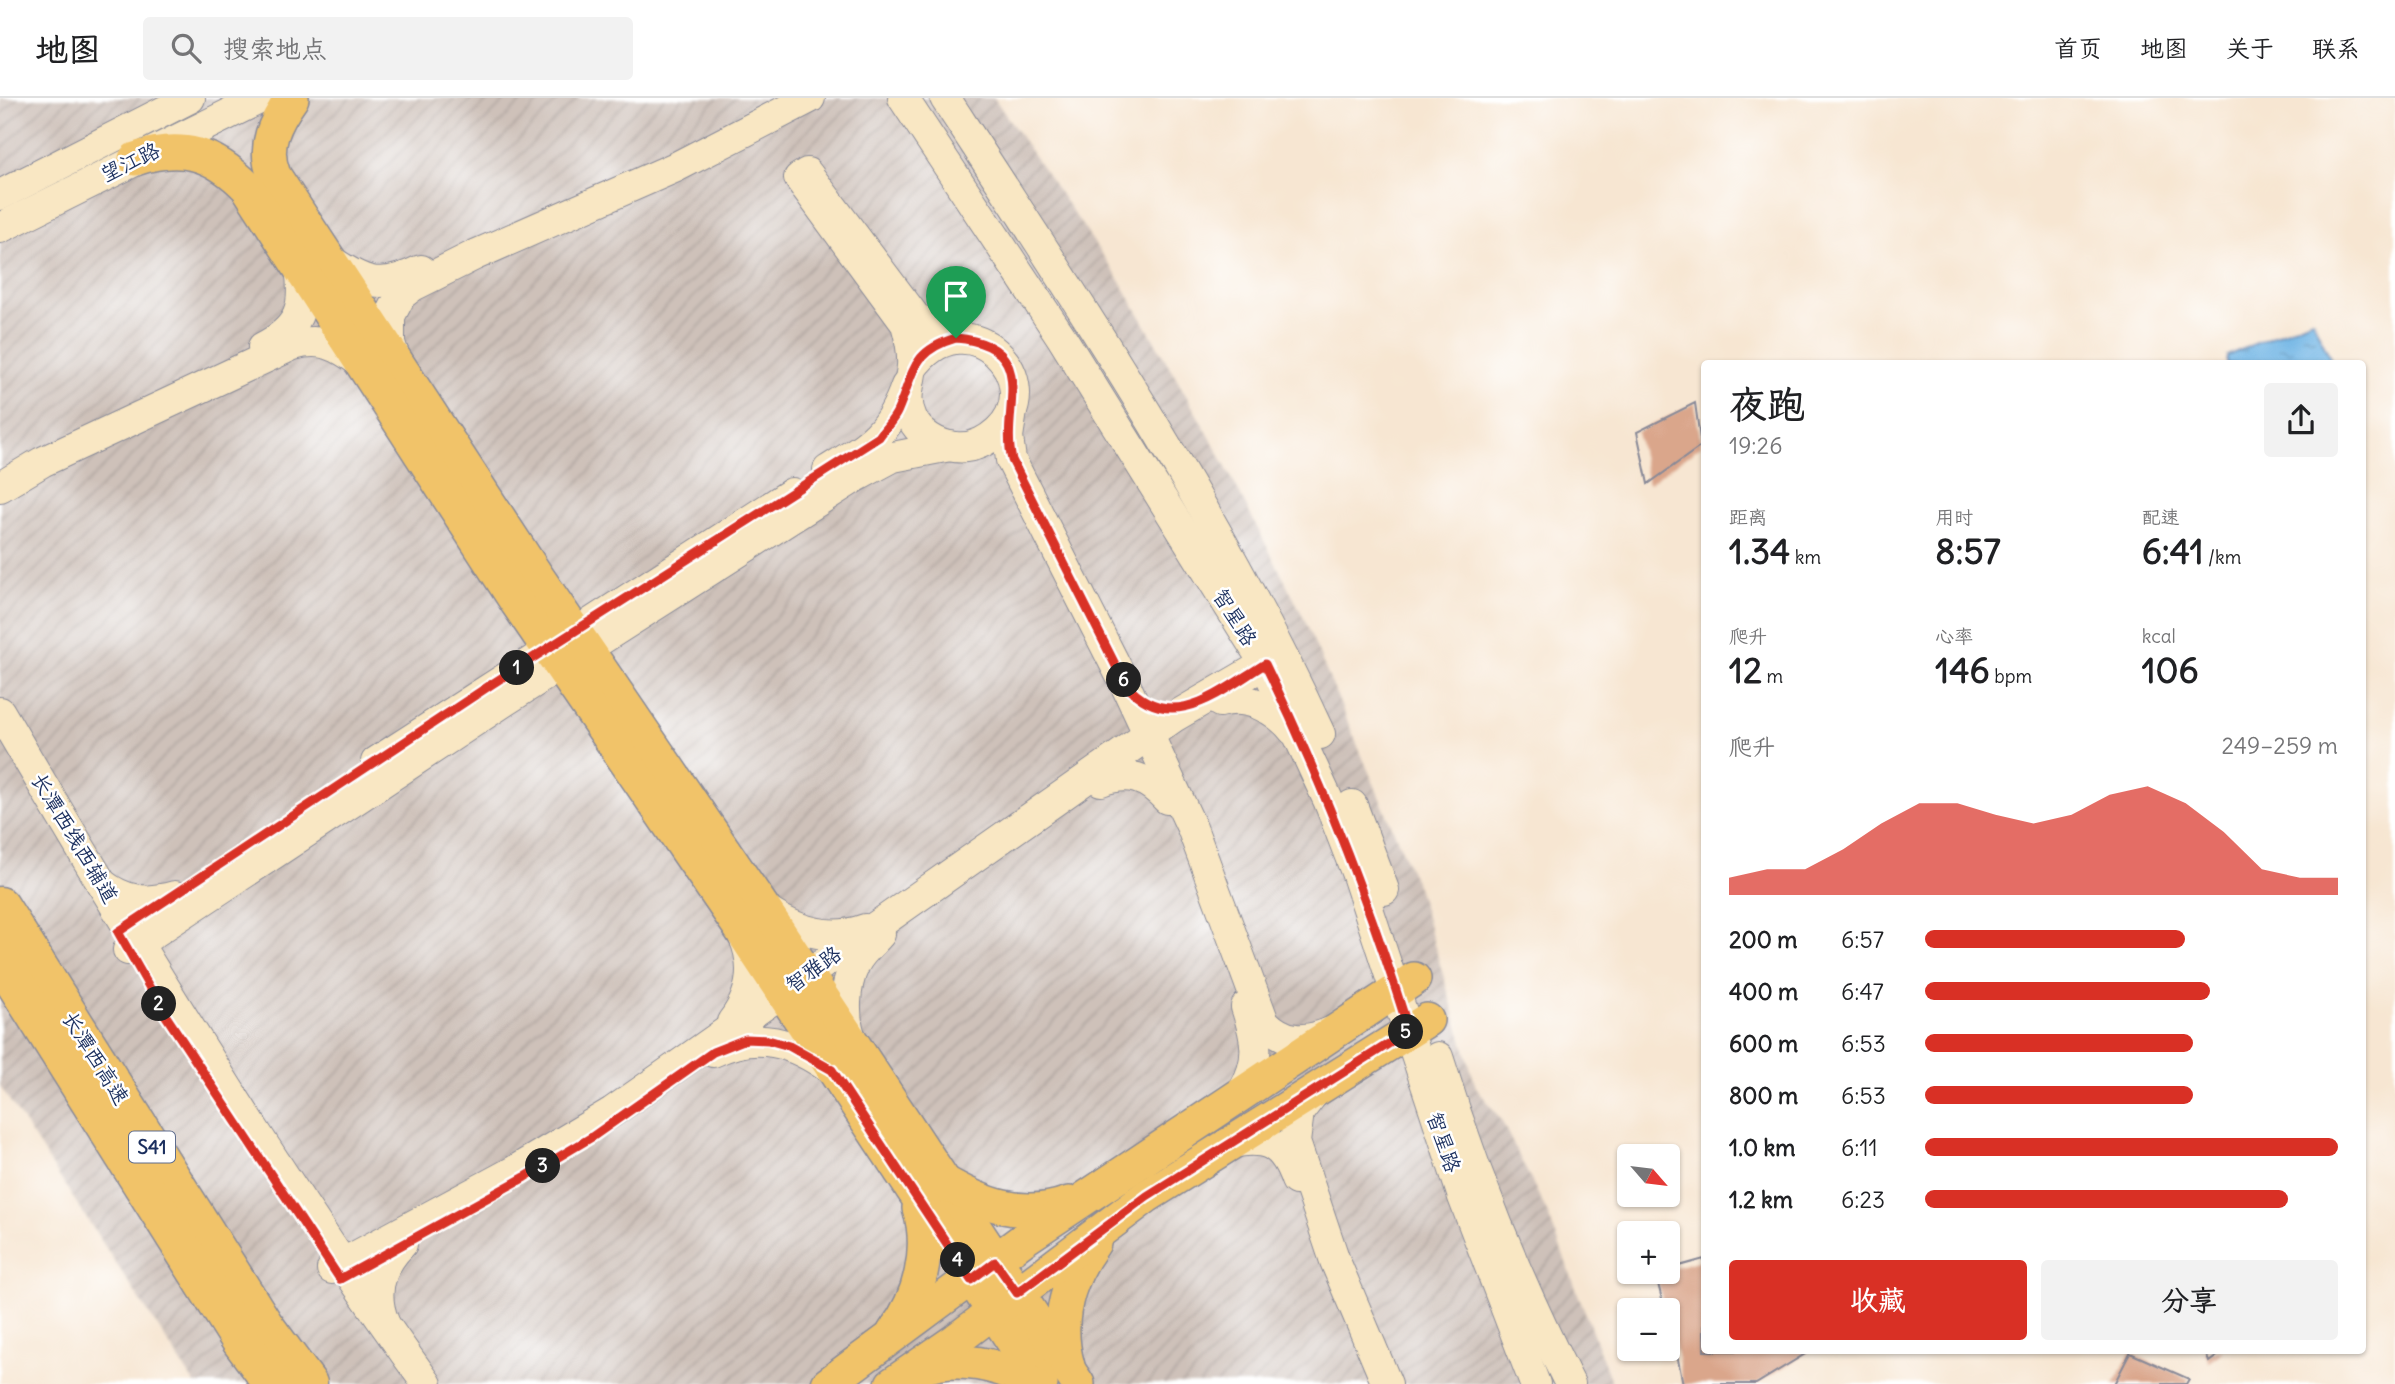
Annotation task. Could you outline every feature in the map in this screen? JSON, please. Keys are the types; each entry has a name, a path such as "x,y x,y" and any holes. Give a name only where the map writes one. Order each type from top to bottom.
{"highway":[{"name":"长潭西高速","path":"0,906 264,1325 308,1384"},
{"name":"长潭西高速","path":"0,959 241,1341 274,1384"}],"main road":[{"path":"292,98 271,134 269,163 360,362 527,589 751,917 983,1271 1063,1380"},
{"path":"135,159 170,150 188,151 224,167 247,188 395,358 527,589"},
{"path":"828,1384 1091,1194 1405,985"},
{"path":"901,1378 1109,1224 1227,1144 1418,1025"},
{"path":"928,1189 1016,1211 1055,1208 1091,1194"},
{"path":"887,1342 906,1314 921,1272 928,1189"},
{"path":"1063,1380 1065,1299 1080,1262 1109,1224"},
{"path":"901,1378 943,1363 969,1362 989,1366 1033,1384"}],"street":[{"name":"望江路","path":"0,195 190,98"},
{"name":"望江路","path":"0,228 261,98"},
{"path":"0,474 82,430 266,346 283,335 297,320 315,264 363,279 395,282 655,166 789,98"},
{"path":"395,358 390,343 390,316 401,295 413,286 475,255 676,167 810,98"},
{"name":"智星路","path":"903,98 1276,664 1300,738 1329,802 1386,956 1405,985"},
{"name":"智星路","path":"945,98 1201,501 1276,664 1350,800 1418,1025 1518,1270 1570,1384"},
{"path":"1171,795 1141,778 1127,775 1099,776 1120,735 1120,685 1021,499 994,466 925,435 914,422 907,405 912,351 906,324 799,178 807,173 916,318 956,338 974,340 991,348 1004,360 1013,377 1015,394 1008,437 1012,460 1120,685 1147,742 1229,922 1264,1022 1276,1034 1294,1041 1315,1039 1331,1032"},
{"path":"128,938 636,605 879,437 897,413 909,377 930,348 956,338"},
{"path":"0,486 42,462 293,345 321,340 333,343 360,362"},
{"path":"499,693 523,641 527,589 575,601 636,605 877,464 920,450 975,446 990,439 1003,427 1012,411"},
{"path":"499,693 554,694 614,715 616,653 636,605"},
{"name":"智雅路","path":"341,1271 565,1142 714,1045 1147,742 1276,664"},
{"path":"1120,685 1155,707 1204,707 1233,698 1263,706 1287,723 1300,738"},
{"path":"1204,707 1178,741 1171,758 1171,795 1221,929 1255,1035 1256,1063 1243,1091"},
{"name":"长潭西线西辅道","path":"0,712 101,883 164,1013 341,1271 414,1384"},
{"name":"长潭西线西辅道","path":"0,731 128,938 174,1000 341,1271 427,1384"},
{"path":"101,883 113,892 138,902 179,906"},
{"path":"174,1000 164,976 164,960 179,906"},
{"path":"714,1045 733,1021 750,986 751,917 814,933 879,929"},
{"path":"714,1045 746,1039 768,1040 808,1055 844,1060 849,985 854,965 879,929"},
{"path":"1360,1013 1380,988 1386,956"},
{"name":"智星路","path":"1418,1025 1428,1094 1494,1283 1535,1384"},
{"path":"1361,1059 1387,1059 1399,1064 1420,1081 1428,1094"},
{"path":"1319,1086 1298,1112 1295,1142 1335,1261 1387,1384"},
{"path":"1227,1144 1256,1140 1278,1147 1284,1153 1338,1297 1376,1384"},
{"path":"309,1216 344,1236 399,1240"},
{"path":"385,1326 377,1307 378,1290 388,1258 399,1240"}],"shaded area":[{"path":"0,98 994,98 1119,279 1214,444 1303,616 1417,886 1476,1087 1501,1120 1547,1212 1612,1384 195,1384 0,1086"}],"water":[{"path":"2312,319 2331,360 2227,360 2227,356"}],"building":[{"path":"1695,403 1701,446 1648,484 1637,432"},
{"path":"1701,1260 1701,1354 1805,1354 1756,1384 1683,1384 1678,1361 1680,1298 1662,1298 1658,1284 1680,1284 1680,1266"},
{"path":"2129,1354 2189,1379 2186,1384 2114,1384"},
{"path":"2206,1354 2220,1354 2209,1362"}],"route":[{"path":"956,338 974,340 991,348 1004,360 1013,377 1015,394 1008,437 1012,460 1125,684 1134,694 1155,707 1181,709 1195,705 1265,664 1329,802 1386,956 1409,1031 1147,1196 1017,1293 995,1262 971,1280 832,1070 789,1046 768,1040 746,1039 713,1052 592,1137 525,1177 340,1279 164,1013 118,932 492,684 879,437 897,413 912,368 923,354 938,343 956,338"}]}
